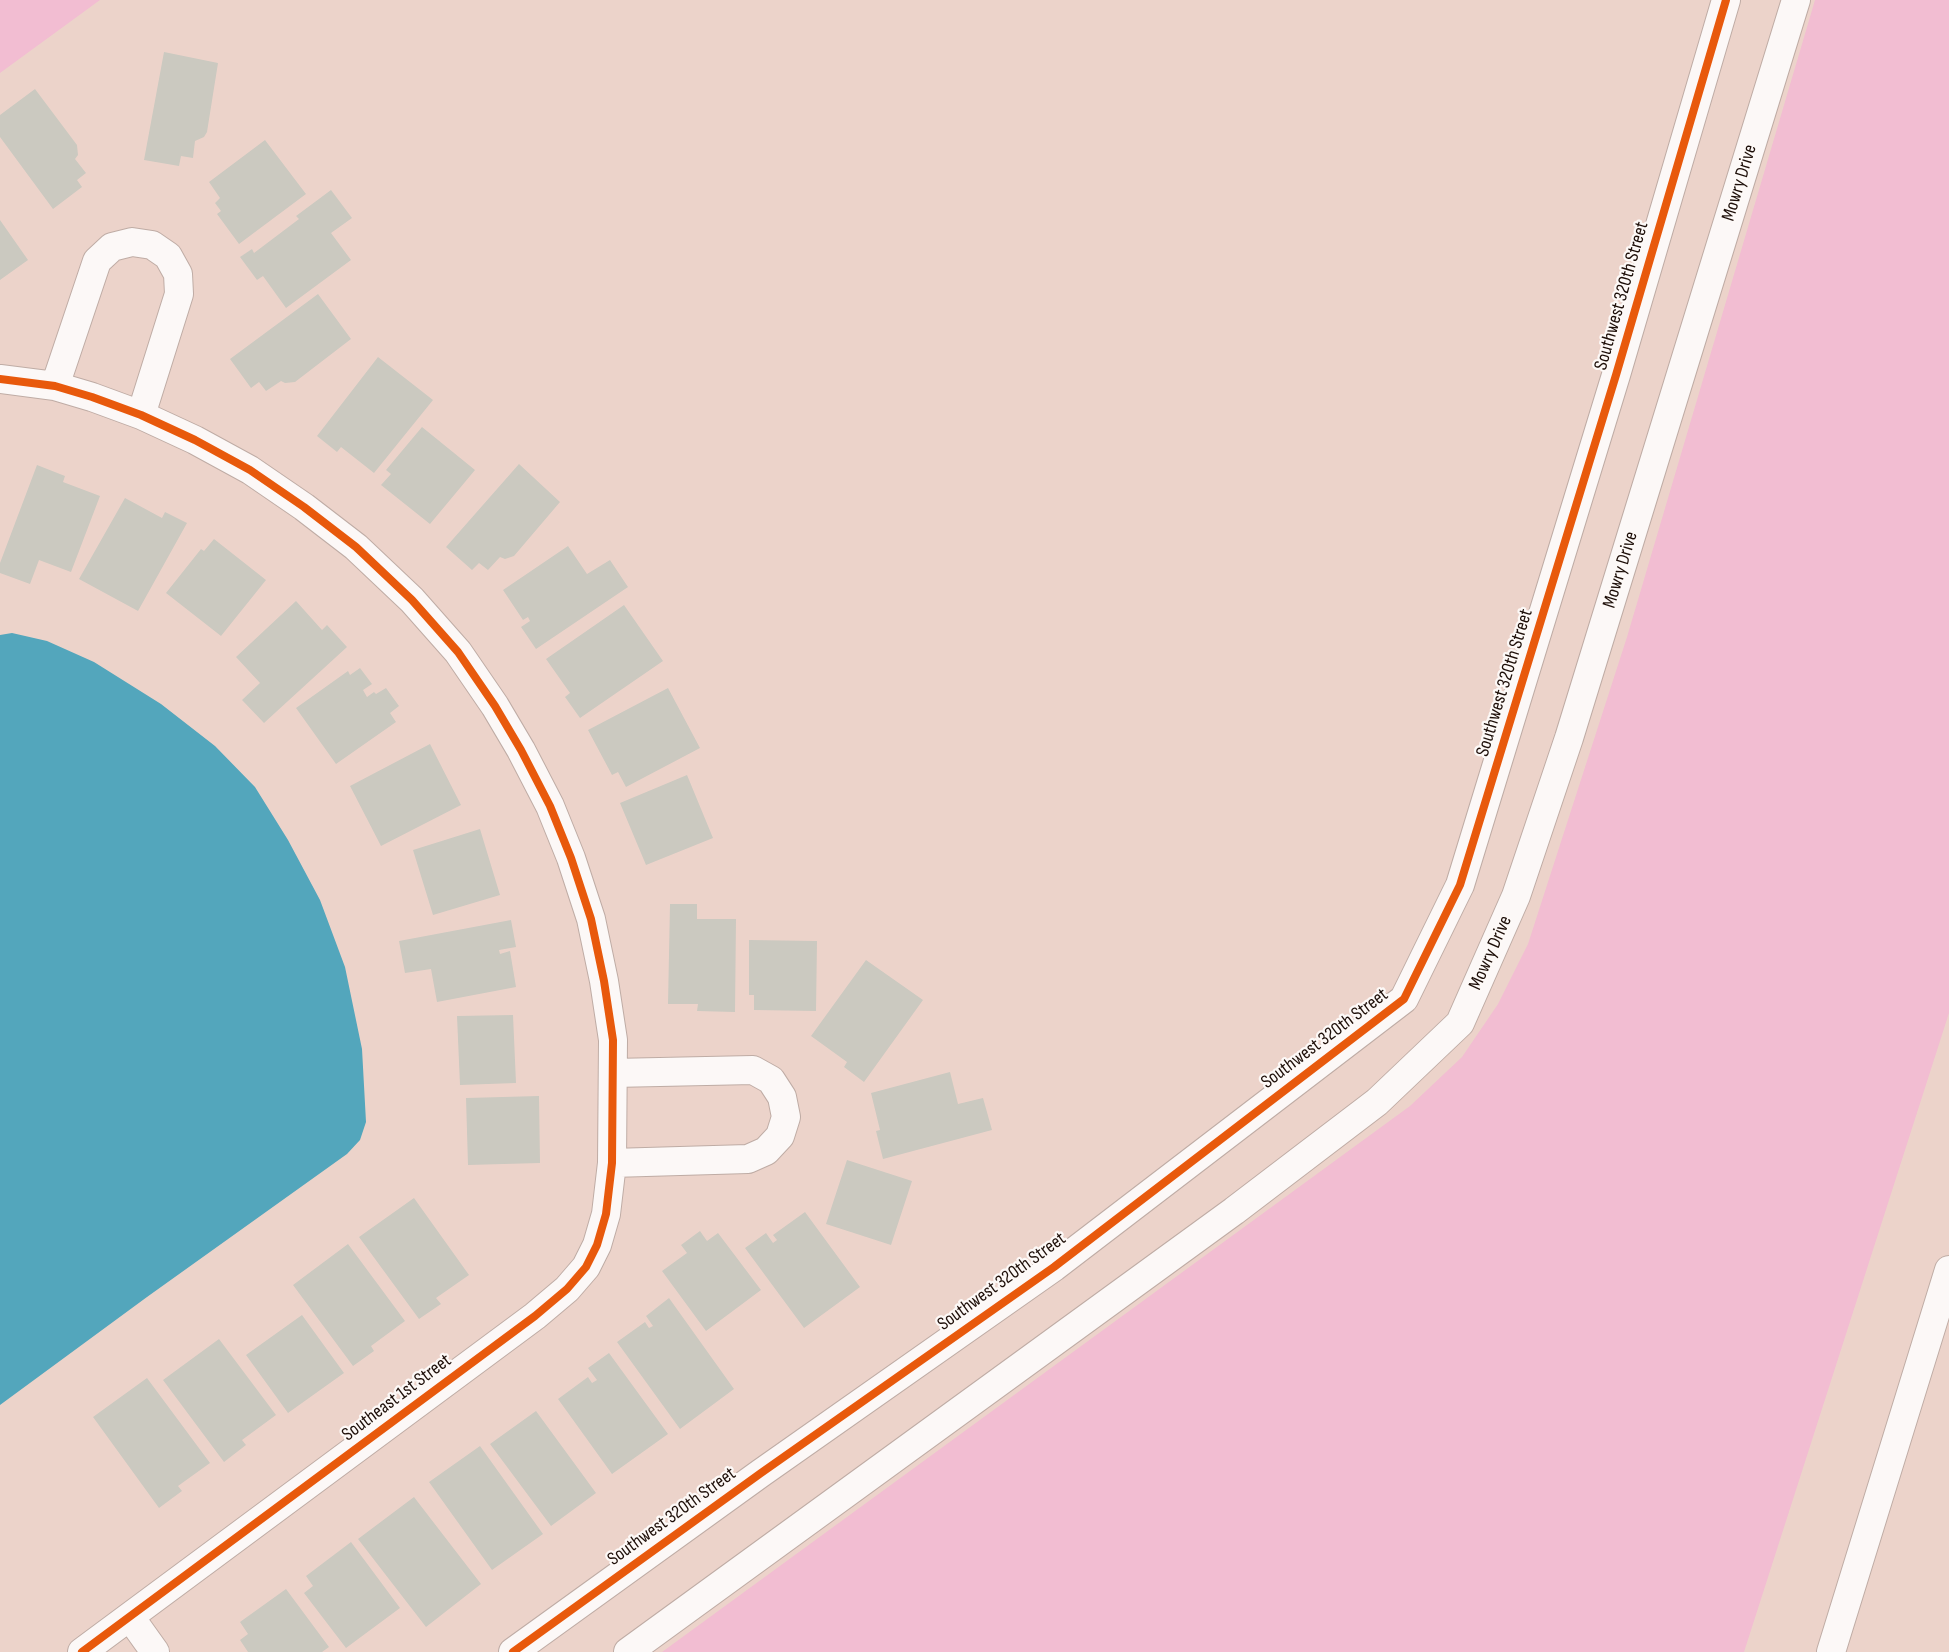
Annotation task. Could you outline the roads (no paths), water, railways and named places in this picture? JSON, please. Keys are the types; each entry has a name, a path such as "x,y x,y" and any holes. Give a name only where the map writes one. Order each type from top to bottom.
{"main road":[{"name":"Southwest 320th Street","path":"513,1652 761,1473 1054,1267 1404,998 1460,885 1616,375 1726,0"},
{"name":"Mowry Drive","path":"628,1652 1234,1211 1377,1102 1460,1023 1516,896 1578,710 1796,0"},
{"path":"55,386 97,261 112,247 132,242 152,245 168,256 178,274 179,294 141,415"},
{"name":"Southeast 1st Street","path":"0,379 55,386 92,397 141,415 195,440 250,470 304,507 356,548 412,600 458,652 495,706 521,750 550,806 571,858 591,920 604,982 613,1040 612,1163 606,1214 597,1245 586,1267 567,1289 527,1322 82,1652"},
{"path":"612,1163 748,1159 766,1151 780,1136 786,1117 782,1097 771,1080 753,1070 613,1085"},
{"path":"1831,1652 1949,1270"},
{"path":"130,1616 155,1652"}],"water":[{"path":"12,633 47,641 94,662 161,704 215,746 255,787 288,840 320,900 345,967 362,1049 366,1122 360,1140 347,1154 0,1405 0,635"}]}
